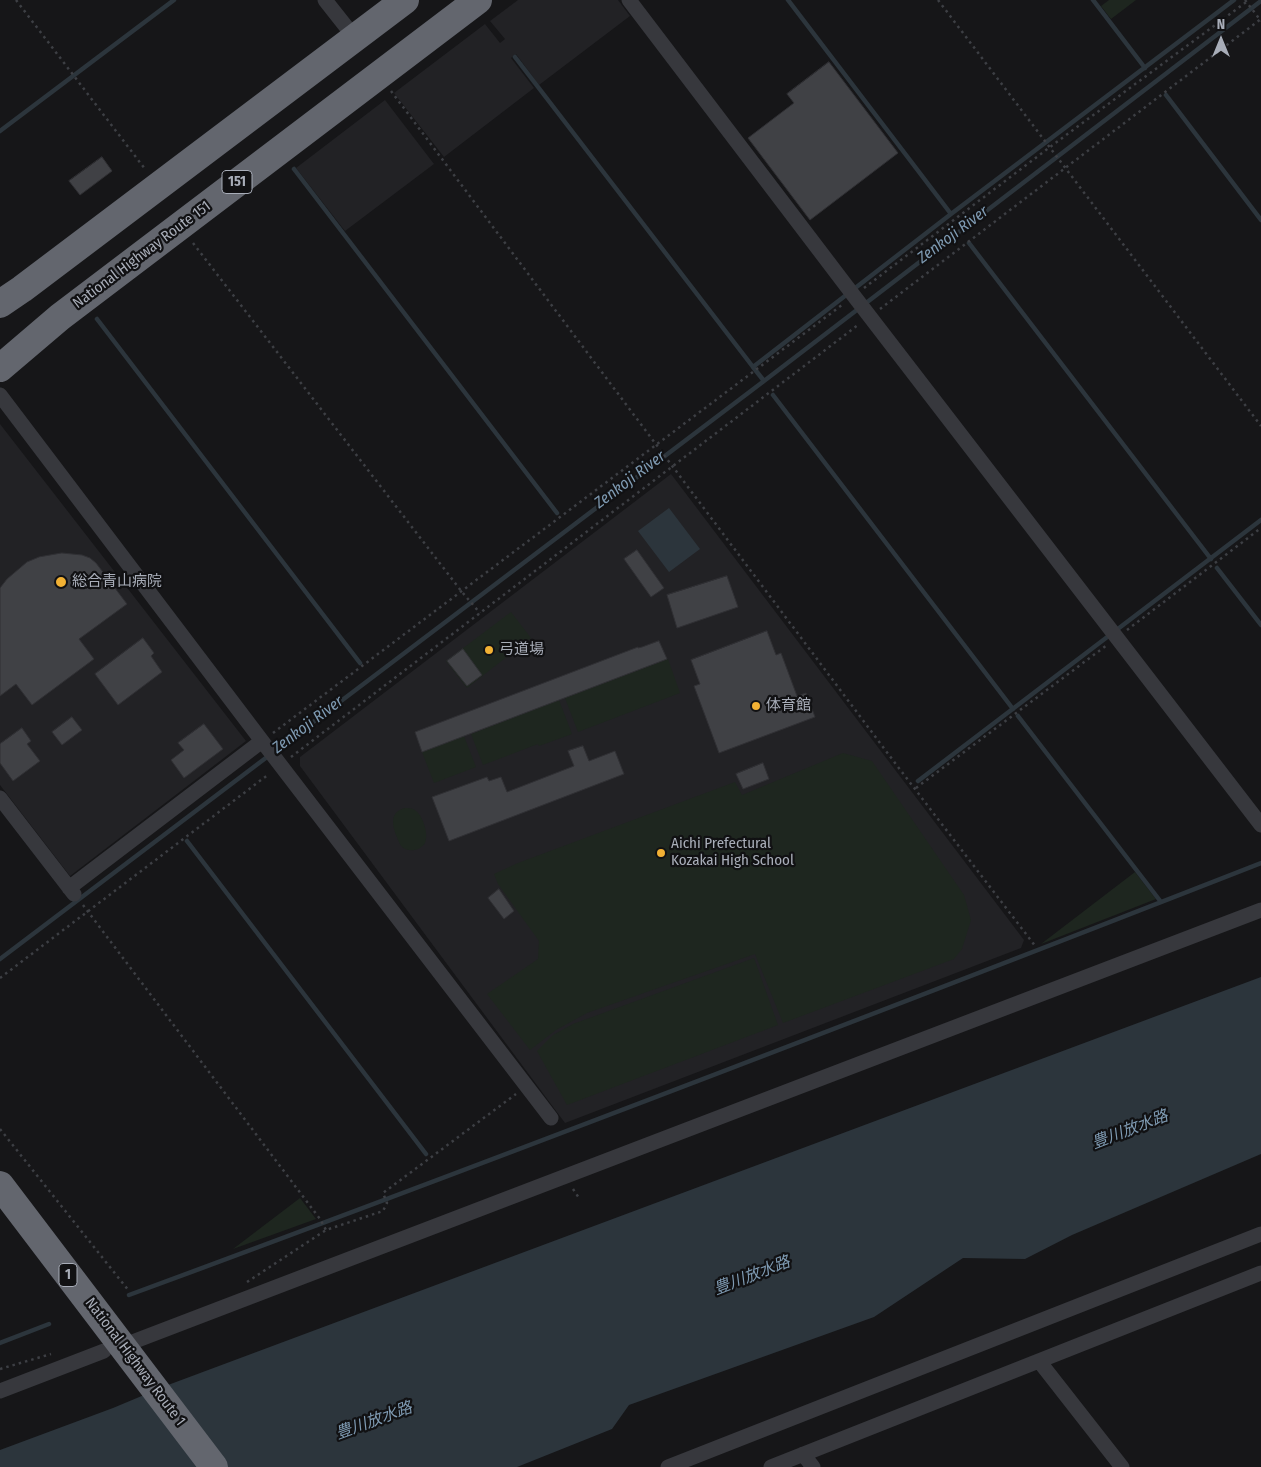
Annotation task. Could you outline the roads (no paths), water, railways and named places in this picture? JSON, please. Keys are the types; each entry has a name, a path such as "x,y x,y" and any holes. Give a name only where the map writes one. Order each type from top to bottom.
{"highway":[{"path":"0,304 158,187 404,0"},
{"name":"National Highway Route 151","path":"0,368 60,317 478,0"},
{"name":"National Highway Route 1","path":"0,1185 121,1359 191,1467"},
{"name":"National Highway Route 1","path":"0,1215 214,1467"}],"street":[{"path":"325,0 355,38"},
{"path":"629,0 1261,825"},
{"path":"0,396 551,1118"},
{"path":"0,798 72,891 265,745"},
{"path":"0,1390 121,1359 1261,910"},
{"path":"668,1467 1261,1234"},
{"path":"771,1467 1261,1273"},
{"path":"1039,1361 1122,1467"},
{"path":"803,1454 813,1467"}],"water":[{"path":"669,508 700,549 669,572 638,531"},
{"name":"豊川放水路","path":"1261,977 1261,1154 1072,1235 1025,1259 963,1258 874,1317 629,1405 612,1429 517,1467 0,1467 0,1450 113,1408 168,1385"}],"waterway":[{"path":"0,131 174,0"},
{"path":"788,0 951,214"},
{"path":"1093,0 1145,68"},
{"path":"764,381 753,367 951,214 1234,0"},
{"name":"Zenkoji River","path":"0,959 764,381 1261,1"},
{"path":"515,57 753,367"},
{"path":"1166,95 1261,220"},
{"path":"294,169 557,513"},
{"path":"969,243 1211,559"},
{"path":"97,319 360,663"},
{"path":"773,395 1013,709"},
{"path":"918,781 1261,520"},
{"path":"1217,568 1261,625"},
{"path":"1018,716 1161,902"},
{"path":"187,841 426,1154"},
{"path":"129,1295 696,1082 1261,863"},
{"path":"0,1343 49,1324"}],"place":[{"name":"総合青山病院","path":"61,582"},
{"name":"弓道場","path":"489,650"},
{"name":"体育館","path":"756,706"},
{"name":"Aichi Prefectural Kozakai High School","path":"661,853"}]}
